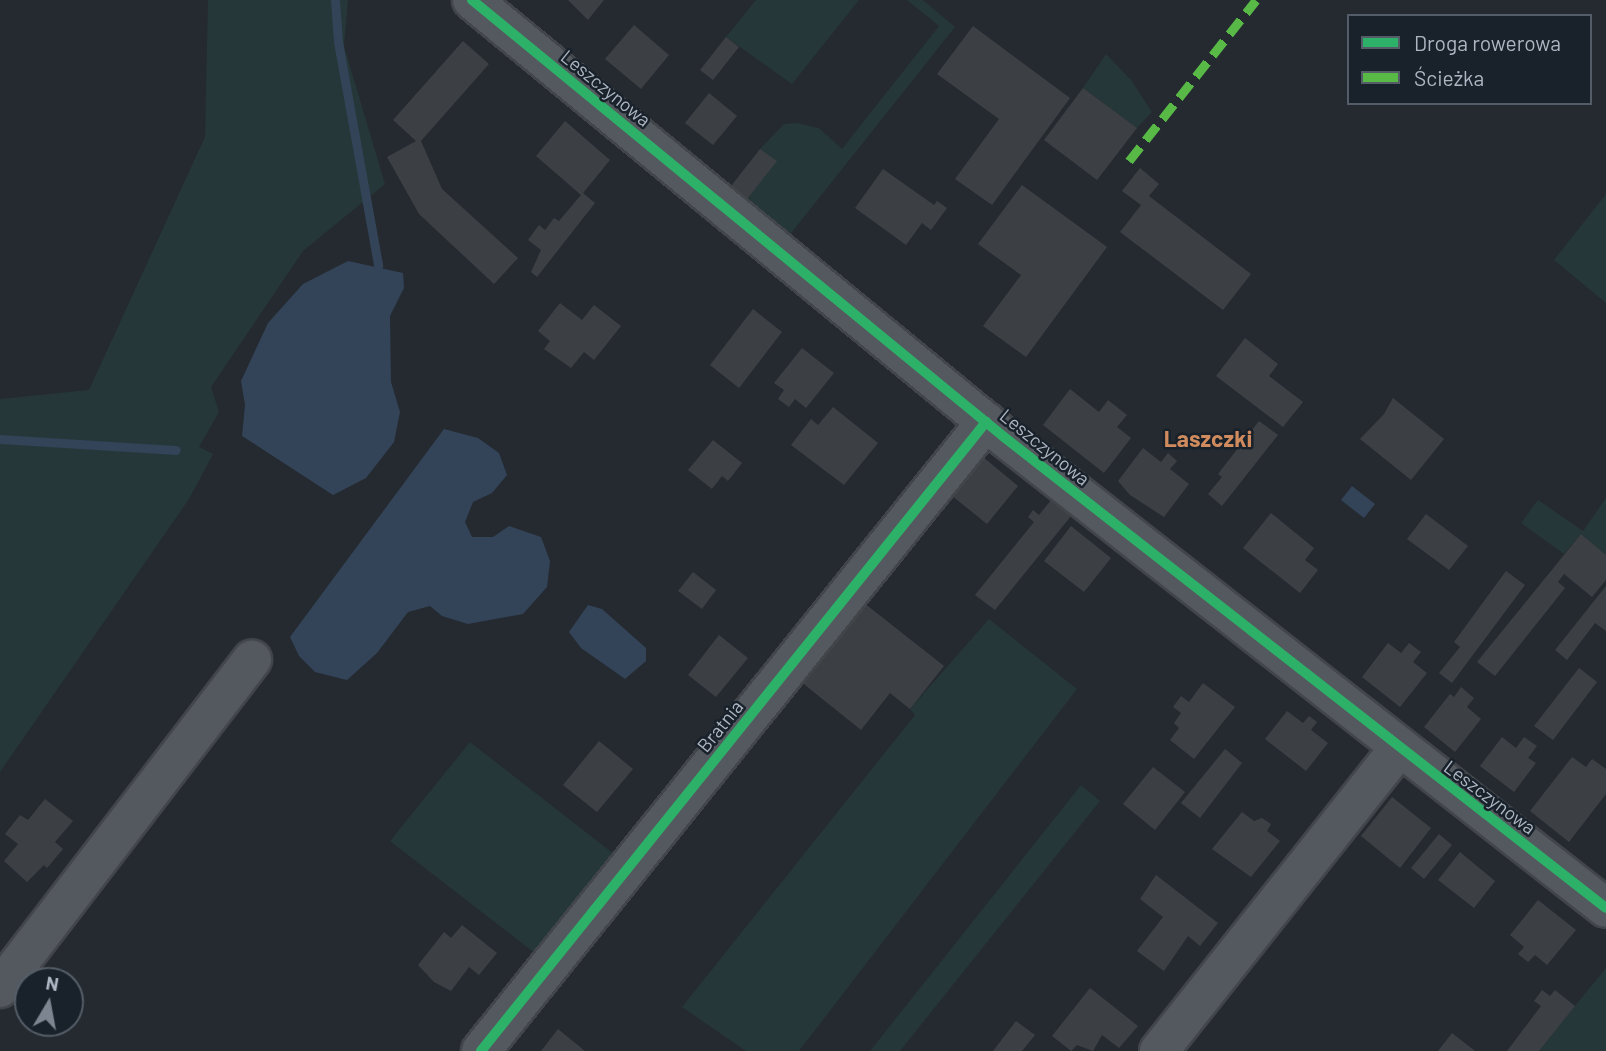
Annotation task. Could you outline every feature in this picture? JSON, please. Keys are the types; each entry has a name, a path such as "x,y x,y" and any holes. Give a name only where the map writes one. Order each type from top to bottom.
{"street":[{"name":"Leszczynowa","path":"472,0 986,422 1398,749 1606,908"},
{"name":"Bratnia","path":"481,1051 986,422"},
{"path":"0,988 252,659"},
{"path":"1159,1051 1398,749"}],"shaded area":[{"path":"208,0 348,0 344,46 385,184 303,251 211,387 219,412 199,447 213,454 189,499 0,772 0,399 89,390 205,137"},
{"path":"756,0 859,0 792,84 726,37"},
{"path":"907,0 923,0 955,27 788,237 744,203 776,161 760,149 784,124 797,123 819,128 842,149 939,26"},
{"path":"1106,54 1131,80 1152,112 1137,128 1083,88"},
{"path":"1606,194 1606,303 1554,260"},
{"path":"1606,498 1606,555 1581,534 1564,554 1521,523 1538,500 1583,531"},
{"path":"989,619 1077,689 799,1051 746,1051 682,1007 915,715 910,709"},
{"path":"470,742 614,854 536,954 390,841"},
{"path":"1081,785 1100,801 900,1051 870,1051"},
{"path":"1606,968 1606,1051 1539,1051 1575,1006"}],"water":[{"path":"348,261 403,273 404,288 390,316 391,382 400,412 394,442 366,478 333,495 242,436 245,405 241,381 268,323 303,284"},
{"path":"444,429 478,438 499,453 507,475 492,493 473,502 465,522 472,537 493,537 509,526 541,537 550,561 547,587 523,614 468,624 442,616 430,606 408,612 377,653 347,680 315,672 299,656 290,637"},
{"path":"1352,486 1375,504 1364,518 1341,500"},
{"path":"588,605 602,609 646,648 646,661 625,679 581,648 569,632"}],"building":[{"path":"568,0 604,0 588,20"},
{"path":"634,25 669,55 641,89 605,59"},
{"path":"973,26 1070,98 992,205 955,179 999,119 937,74"},
{"path":"726,37 739,47 713,80 700,70"},
{"path":"463,41 489,64 421,141 442,189 518,258 494,284 419,214 387,157 416,141 393,120"},
{"path":"1083,88 1137,128 1097,180 1044,140"},
{"path":"709,93 737,116 713,145 685,123"},
{"path":"565,121 610,160 583,193 595,203 537,277 531,272 541,250 528,240 539,225 545,230 554,218 559,221 581,195 536,156"},
{"path":"760,149 777,161 744,203 728,190"},
{"path":"1140,168 1159,184 1149,196 1251,274 1223,310 1120,232 1141,205 1122,191"},
{"path":"883,169 934,205 937,201 947,208 931,230 922,223 906,245 855,208"},
{"path":"1022,185 1107,247 1026,357 983,326 1021,275 978,244"},
{"path":"560,303 582,320 594,305 621,326 594,360 584,352 571,368 544,349 550,341 538,331"},
{"path":"753,309 782,332 739,388 710,365"},
{"path":"1245,338 1278,364 1269,376 1303,402 1283,427 1216,376"},
{"path":"802,348 834,373 806,408 795,399 789,407 778,399 784,390 774,383"},
{"path":"1070,389 1099,412 1108,400 1127,415 1117,427 1131,438 1104,473 1043,425"},
{"path":"1393,398 1444,439 1411,480 1360,439 1384,414"},
{"path":"833,407 878,443 844,485 791,445 811,419 818,425"},
{"path":"1259,421 1278,435 1222,506 1208,494 1222,477 1218,474"},
{"path":"713,440 742,463 728,481 722,476 712,489 688,470"},
{"path":"1143,448 1161,462 1168,453 1177,461 1170,469 1189,484 1164,517 1130,495 1118,481"},
{"path":"977,452 1018,486 987,524 946,491"},
{"path":"1051,500 1071,516 995,610 975,595 1034,522 1028,517 1033,510 1039,515"},
{"path":"1271,513 1314,548 1305,560 1318,570 1300,593 1243,548"},
{"path":"1426,514 1468,546 1449,570 1407,539"},
{"path":"1071,526 1111,558 1084,592 1044,561"},
{"path":"1581,534 1606,555 1606,580 1592,597 1564,574 1558,582 1565,588 1495,676 1477,662"},
{"path":"1506,571 1525,585 1452,683 1439,673 1460,647 1454,642"},
{"path":"693,572 716,590 702,609 678,591"},
{"path":"1606,586 1606,631 1595,623 1567,660 1555,650"},
{"path":"859,599 944,666 910,709 890,693 861,730 800,681"},
{"path":"719,635 748,658 716,697 688,675"},
{"path":"1388,643 1401,653 1409,643 1421,652 1413,662 1427,673 1400,707 1362,677"},
{"path":"1579,668 1597,682 1553,740 1534,726"},
{"path":"1203,683 1235,707 1194,759 1170,740 1179,728 1174,723 1181,713 1173,707 1181,696 1189,702"},
{"path":"1461,687 1474,698 1467,707 1481,719 1455,752 1424,727 1450,694 1454,697"},
{"path":"1287,711 1303,723 1309,716 1317,722 1311,730 1328,743 1306,771 1265,739"},
{"path":"1502,737 1516,748 1524,737 1537,746 1528,758 1536,763 1514,792 1480,766"},
{"path":"599,741 633,769 597,812 563,785"},
{"path":"1225,749 1242,763 1200,818 1181,803"},
{"path":"1572,757 1586,767 1592,759 1606,769 1606,794 1569,842 1530,811"},
{"path":"1153,767 1185,792 1155,830 1123,804"},
{"path":"1392,797 1431,828 1400,868 1361,836"},
{"path":"45,799 73,821 55,842 63,849 47,868 44,865 27,882 4,861 18,844 5,834 20,815 28,820"},
{"path":"1242,812 1254,821 1262,818 1271,824 1267,831 1280,841 1251,877 1212,849"},
{"path":"1439,834 1452,845 1424,879 1411,868"},
{"path":"1460,852 1495,881 1474,908 1438,880"},
{"path":"1156,875 1218,923 1200,946 1188,936 1164,971 1137,951 1163,917 1140,899"},
{"path":"1538,900 1576,930 1547,965 1535,955 1528,962 1518,954 1524,947 1510,935"},
{"path":"462,925 497,953 479,975 469,967 451,991 434,982 418,965 444,932 451,938"},
{"path":"1090,988 1138,1026 1119,1048 1102,1035 1093,1051 1077,1045 1071,1051 1052,1036"},
{"path":"1542,990 1550,996 1555,990 1575,1006 1539,1051 1507,1051 1541,1006 1534,1001"},
{"path":"1016,1021 1035,1035 1022,1051 993,1051"},
{"path":"558,1029 585,1051 541,1051"},
{"path":"1452,1033 1475,1051 1438,1051"}],"waterway":[{"path":"335,0 338,42 378,265"},
{"path":"0,439 176,450"}],"marked path":[{"path":"1129,161 1256,0"}],"cycle path":[{"path":"472,0 1004,437 1606,908"},
{"path":"481,1051 986,422"}],"district":[{"name":"Laszczki","path":"1208,438"}]}
